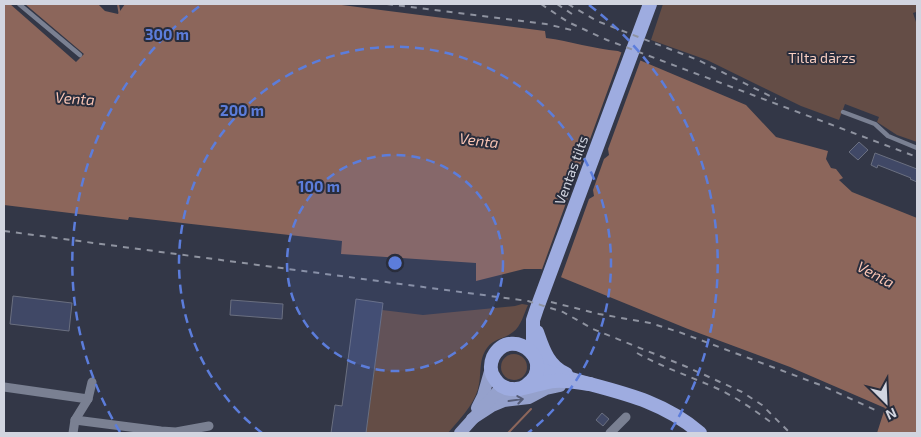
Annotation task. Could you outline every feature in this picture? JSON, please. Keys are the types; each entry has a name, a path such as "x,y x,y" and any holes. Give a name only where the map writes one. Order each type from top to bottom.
{"highway":[{"name":"Ventas tilts","path":"535,314 650,4"},
{"path":"512,344 535,314"},
{"path":"533,354 535,314"},
{"path":"535,314 544,350 554,366 590,384"},
{"path":"514,389 528,385 534,378 537,368 533,354 528,348 520,344 512,344 503,346 496,352 492,360 491,368 494,378 500,385 514,389 557,381 590,384"},
{"path":"537,368 654,403 677,416 700,433"}],"main road":[{"path":"472,419 483,396 491,368"},
{"path":"472,419 492,406 504,401 529,398 554,387 590,384"},
{"path":"460,433 497,392 514,389"}],"street":[{"path":"73,433 75,420 88,399 92,382"},
{"path":"4,387 88,399"},
{"path":"610,433 626,417"},
{"path":"75,420 176,432 209,426"}],"lane":[{"path":"19,4 80,55"},
{"path":"843,112 875,124 888,136 917,148"}],"green space":[{"name":"Tilta dārzs","path":"663,4 916,4 916,12 913,13 917,22 917,142 897,135 877,122 879,117 845,104 839,120 801,106 707,60 651,40"},
{"path":"522,304 528,305 516,330 493,342 484,353 476,395 465,413 448,433 366,433 382,310 423,315"},
{"path":"514,354 523,358 527,367 523,376 514,380 505,376 501,367 505,358"}],"water":[{"name":"Venta","path":"4,4 10,4 76,62 84,54 25,4 98,4 105,11 118,14 125,4 334,4 545,31 546,38 618,51 746,105 776,137 828,151 826,159 831,168 836,169 843,178 839,180 852,192 917,218 917,433 877,433 885,408 790,367 688,329 541,269 524,269 476,281 476,263 341,254 342,241 129,217 128,220 4,205"}],"pier":[{"path":"622,51 641,59 608,149 609,155 604,159 593,190 594,196 589,199 560,280 541,272 570,192 569,187 574,182 585,152 584,146 589,142"}],"building":[{"path":"859,142 868,150 858,160 849,152"},
{"path":"875,153 917,169 917,182 878,165 877,168 871,165"},
{"path":"13,296 72,303 69,331 10,324"},
{"path":"356,299 383,303 366,433 331,433 335,405 342,406"},
{"path":"231,300 283,304 282,319 230,315"},
{"path":"602,413 609,419 603,426 596,420"}],"waterway":[{"path":"118,4 120,16"},
{"path":"508,433 531,409"}],"railway":[{"path":"387,4 546,24 576,31"},
{"path":"541,4 568,22 607,40 917,157"},
{"path":"557,4 572,14"},
{"path":"568,4 597,21 698,60 776,99"},
{"path":"4,231 528,301 563,312 593,329 687,367 742,392 762,405 790,433"},
{"path":"551,302 599,314 650,323 679,332 823,386 875,410"},
{"path":"637,353 723,392 745,404 772,423"}]}
